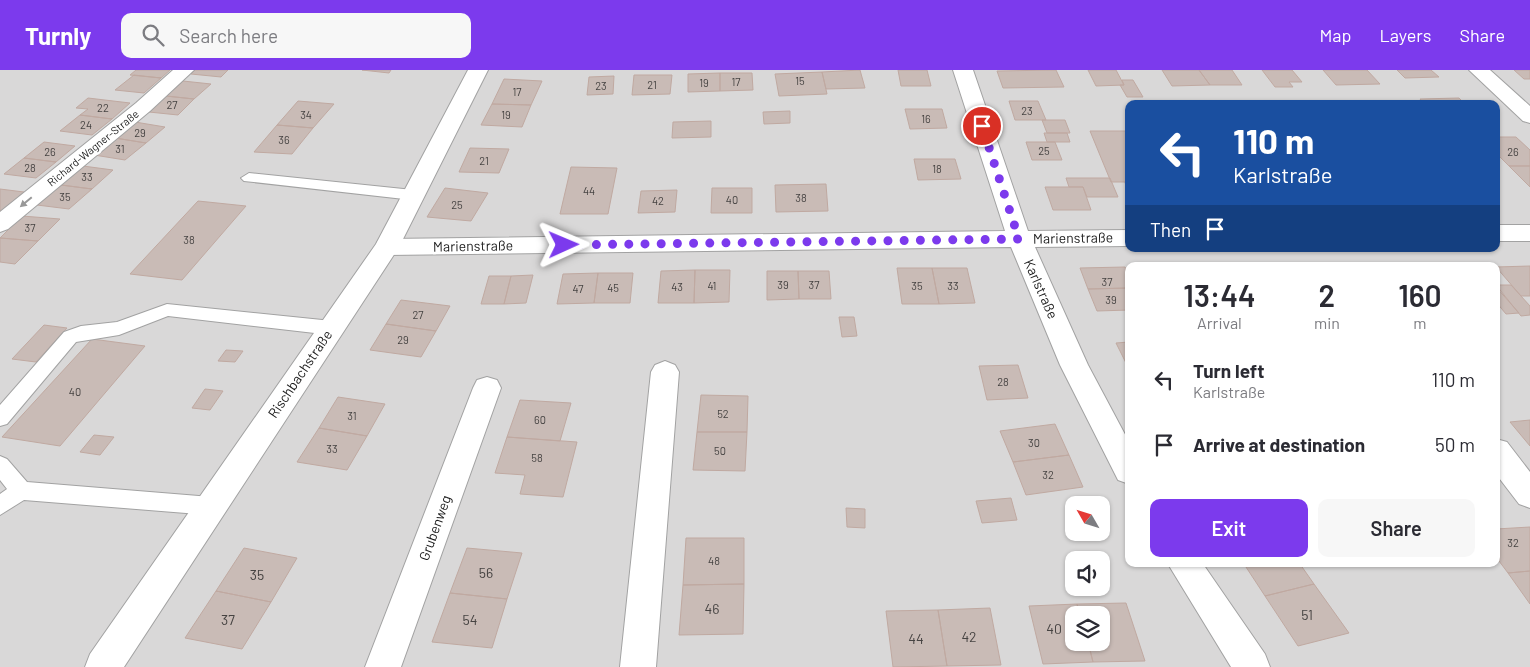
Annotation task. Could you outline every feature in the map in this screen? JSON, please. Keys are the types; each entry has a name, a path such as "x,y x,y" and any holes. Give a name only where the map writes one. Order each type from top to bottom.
{"street":[{"name":"Richard-Wagner-Straße","path":"0,224 143,107 184,70"},
{"name":"Rischbachstraße","path":"103,667 387,247 478,70"},
{"name":"Karlstraße","path":"963,70 1019,239 1074,365 1125,463"},
{"path":"1480,70 1530,117"},
{"path":"1509,98 1530,97"},
{"path":"1500,233 1530,233"},
{"name":"Marienstraße","path":"387,247 1125,238"},
{"path":"638,667 666,372"},
{"name":"Grubenweg","path":"383,667 487,388"},
{"path":"1500,456 1530,495"},
{"path":"1186,567 1252,667"}],"lane":[{"path":"249,178 413,195"},
{"path":"0,418 70,337 81,333 119,328 167,310 332,328"},
{"path":"0,465 22,491"},
{"path":"0,506 22,491 211,506"}],"shaded area":[{"path":"0,70 1530,70 1530,667 0,667"}],"building":[{"path":"136,70 170,70 161,78 130,75"},
{"path":"195,70 228,70 221,77 191,74"},
{"path":"362,70 391,70 389,73"},
{"path":"860,70 865,88 826,89 822,72"},
{"path":"898,70 927,70 931,86 901,86"},
{"path":"1056,70 1064,87 1003,88 997,71"},
{"path":"1088,70 1116,70 1124,85 1096,86"},
{"path":"1162,70 1199,70 1210,85 1172,86"},
{"path":"1199,70 1232,70 1242,85 1210,85"},
{"path":"1262,70 1292,70 1302,82 1289,82 1293,87 1275,87"},
{"path":"1323,70 1367,70 1380,84 1336,85"},
{"path":"1397,70 1431,70 1439,77 1405,78"},
{"path":"1514,70 1530,70 1530,79 1524,79"},
{"path":"822,72 827,94 779,96 775,74"},
{"path":"720,73 752,73 753,90 720,91"},
{"path":"720,73 720,91 688,92 688,74"},
{"path":"134,75 161,78 144,93 115,90"},
{"path":"634,75 672,75 670,94 632,95"},
{"path":"614,76 613,94 587,95 589,77"},
{"path":"504,79 542,81 531,105 492,104"},
{"path":"1122,80 1133,80 1143,97 1127,97 1120,85 1124,85"},
{"path":"183,81 211,84 194,99 166,96"},
{"path":"166,96 194,99 178,115 149,112"},
{"path":"88,98 130,103 112,119 80,115 88,109 76,108"},
{"path":"1459,98 1461,100 1421,100"},
{"path":"298,101 334,104 313,128 277,125"},
{"path":"1009,101 1038,101 1046,120 1015,120"},
{"path":"492,104 531,105 522,127 481,125"},
{"path":"905,109 942,109 947,128 910,129"},
{"path":"790,111 790,123 764,124 763,112"},
{"path":"80,115 112,119 92,135 60,131"},
{"path":"1042,120 1065,120 1070,133 1047,133"},
{"path":"711,121 711,137 672,138 673,122"},
{"path":"135,122 165,127 146,143 115,138"},
{"path":"277,125 313,128 292,154 254,152"},
{"path":"1090,131 1125,131 1125,182 1111,182"},
{"path":"1044,133 1067,133 1070,142 1047,142"},
{"path":"1500,137 1516,137 1530,150 1530,166 1509,166 1500,157"},
{"path":"115,138 146,143 125,160 94,155"},
{"path":"44,142 75,146 56,162 24,158"},
{"path":"1026,142 1055,142 1062,160 1032,160"},
{"path":"470,148 509,149 499,173 459,172"},
{"path":"24,158 56,162 36,178 4,174"},
{"path":"914,159 955,159 961,179 918,180"},
{"path":"83,166 113,170 92,189 61,185"},
{"path":"1509,166 1530,166 1530,187"},
{"path":"571,167 617,168 608,214 560,214"},
{"path":"1066,178 1110,178 1118,197 1087,197 1083,187 1069,187"},
{"path":"826,184 828,211 776,212 775,185"},
{"path":"61,185 92,189 69,209 37,205"},
{"path":"1045,187 1083,187 1091,210 1053,210"},
{"path":"445,188 488,193 471,221 427,217"},
{"path":"712,188 752,188 752,213 711,213"},
{"path":"0,189 24,192 2,211 0,210"},
{"path":"677,190 675,212 638,213 641,191"},
{"path":"198,201 246,206 182,280 130,274"},
{"path":"22,216 60,219 38,241 0,238"},
{"path":"0,238 38,241 15,264 0,262"},
{"path":"1530,266 1530,296 1521,296 1500,272 1500,267"},
{"path":"1125,267 1125,288 1088,289 1080,268"},
{"path":"897,268 932,268 939,304 902,304"},
{"path":"932,268 967,268 975,303 939,304"},
{"path":"695,270 730,270 729,302 694,303"},
{"path":"695,270 694,303 658,303 661,271"},
{"path":"767,271 798,271 799,299 767,300"},
{"path":"798,271 829,271 831,299 799,299"},
{"path":"598,273 633,273 630,303 594,303"},
{"path":"598,273 594,303 557,304 563,274"},
{"path":"533,275 526,303 504,304 511,276"},
{"path":"489,276 511,276 504,304 481,304"},
{"path":"1500,285 1511,285 1530,306 1530,315 1521,316 1500,290"},
{"path":"1125,288 1125,310 1097,311 1088,289"},
{"path":"1500,292 1519,313 1506,314 1500,307"},
{"path":"401,300 450,306 436,331 386,324"},
{"path":"839,317 854,317 857,336 842,337"},
{"path":"386,324 436,331 421,357 370,350"},
{"path":"44,325 67,328 36,362 12,359"},
{"path":"92,339 145,346 60,446 2,437"},
{"path":"1125,342 1125,361 1116,343"},
{"path":"226,350 243,351 235,362 218,361"},
{"path":"1018,365 1028,398 987,400 979,366"},
{"path":"205,389 223,391 210,410 192,408"},
{"path":"701,395 748,396 747,432 697,432"},
{"path":"338,397 385,404 367,436 319,428"},
{"path":"520,400 571,403 560,441 507,437"},
{"path":"1530,420 1530,446 1510,422"},
{"path":"1055,424 1069,455 1013,462 1000,431"},
{"path":"319,428 367,436 347,470 297,462"},
{"path":"697,432 747,432 745,471 693,470"},
{"path":"94,435 114,437 100,455 80,452"},
{"path":"507,437 577,442 563,497 520,494 525,475 495,473"},
{"path":"1069,455 1083,487 1026,495 1013,462"},
{"path":"1011,498 1017,520 982,523 976,501"},
{"path":"846,508 865,509 865,528 847,527"},
{"path":"1530,527 1530,571 1508,573 1500,562 1500,529"},
{"path":"686,538 744,538 744,584 683,585"},
{"path":"244,548 297,558 271,602 216,591"},
{"path":"467,548 522,553 507,599 450,593"},
{"path":"1246,567 1302,567 1314,584 1265,596"},
{"path":"1530,571 1530,604 1508,573"},
{"path":"744,584 743,634 679,635 683,585"},
{"path":"1314,584 1349,633 1298,646 1265,596"},
{"path":"216,591 271,602 242,649 185,638"},
{"path":"450,593 507,599 492,648 432,642"},
{"path":"1126,603 1145,661 1093,662 1090,651 1110,651 1110,606 1078,606 1077,604"},
{"path":"1077,604 1078,606 1065,606 1065,651 1090,651 1093,662 1043,664 1029,606"},
{"path":"990,608 1001,665 947,666 938,610"},
{"path":"938,610 947,666 893,667 886,611"}],"route":[{"path":"564,245 1019,239 982,126"}]}
